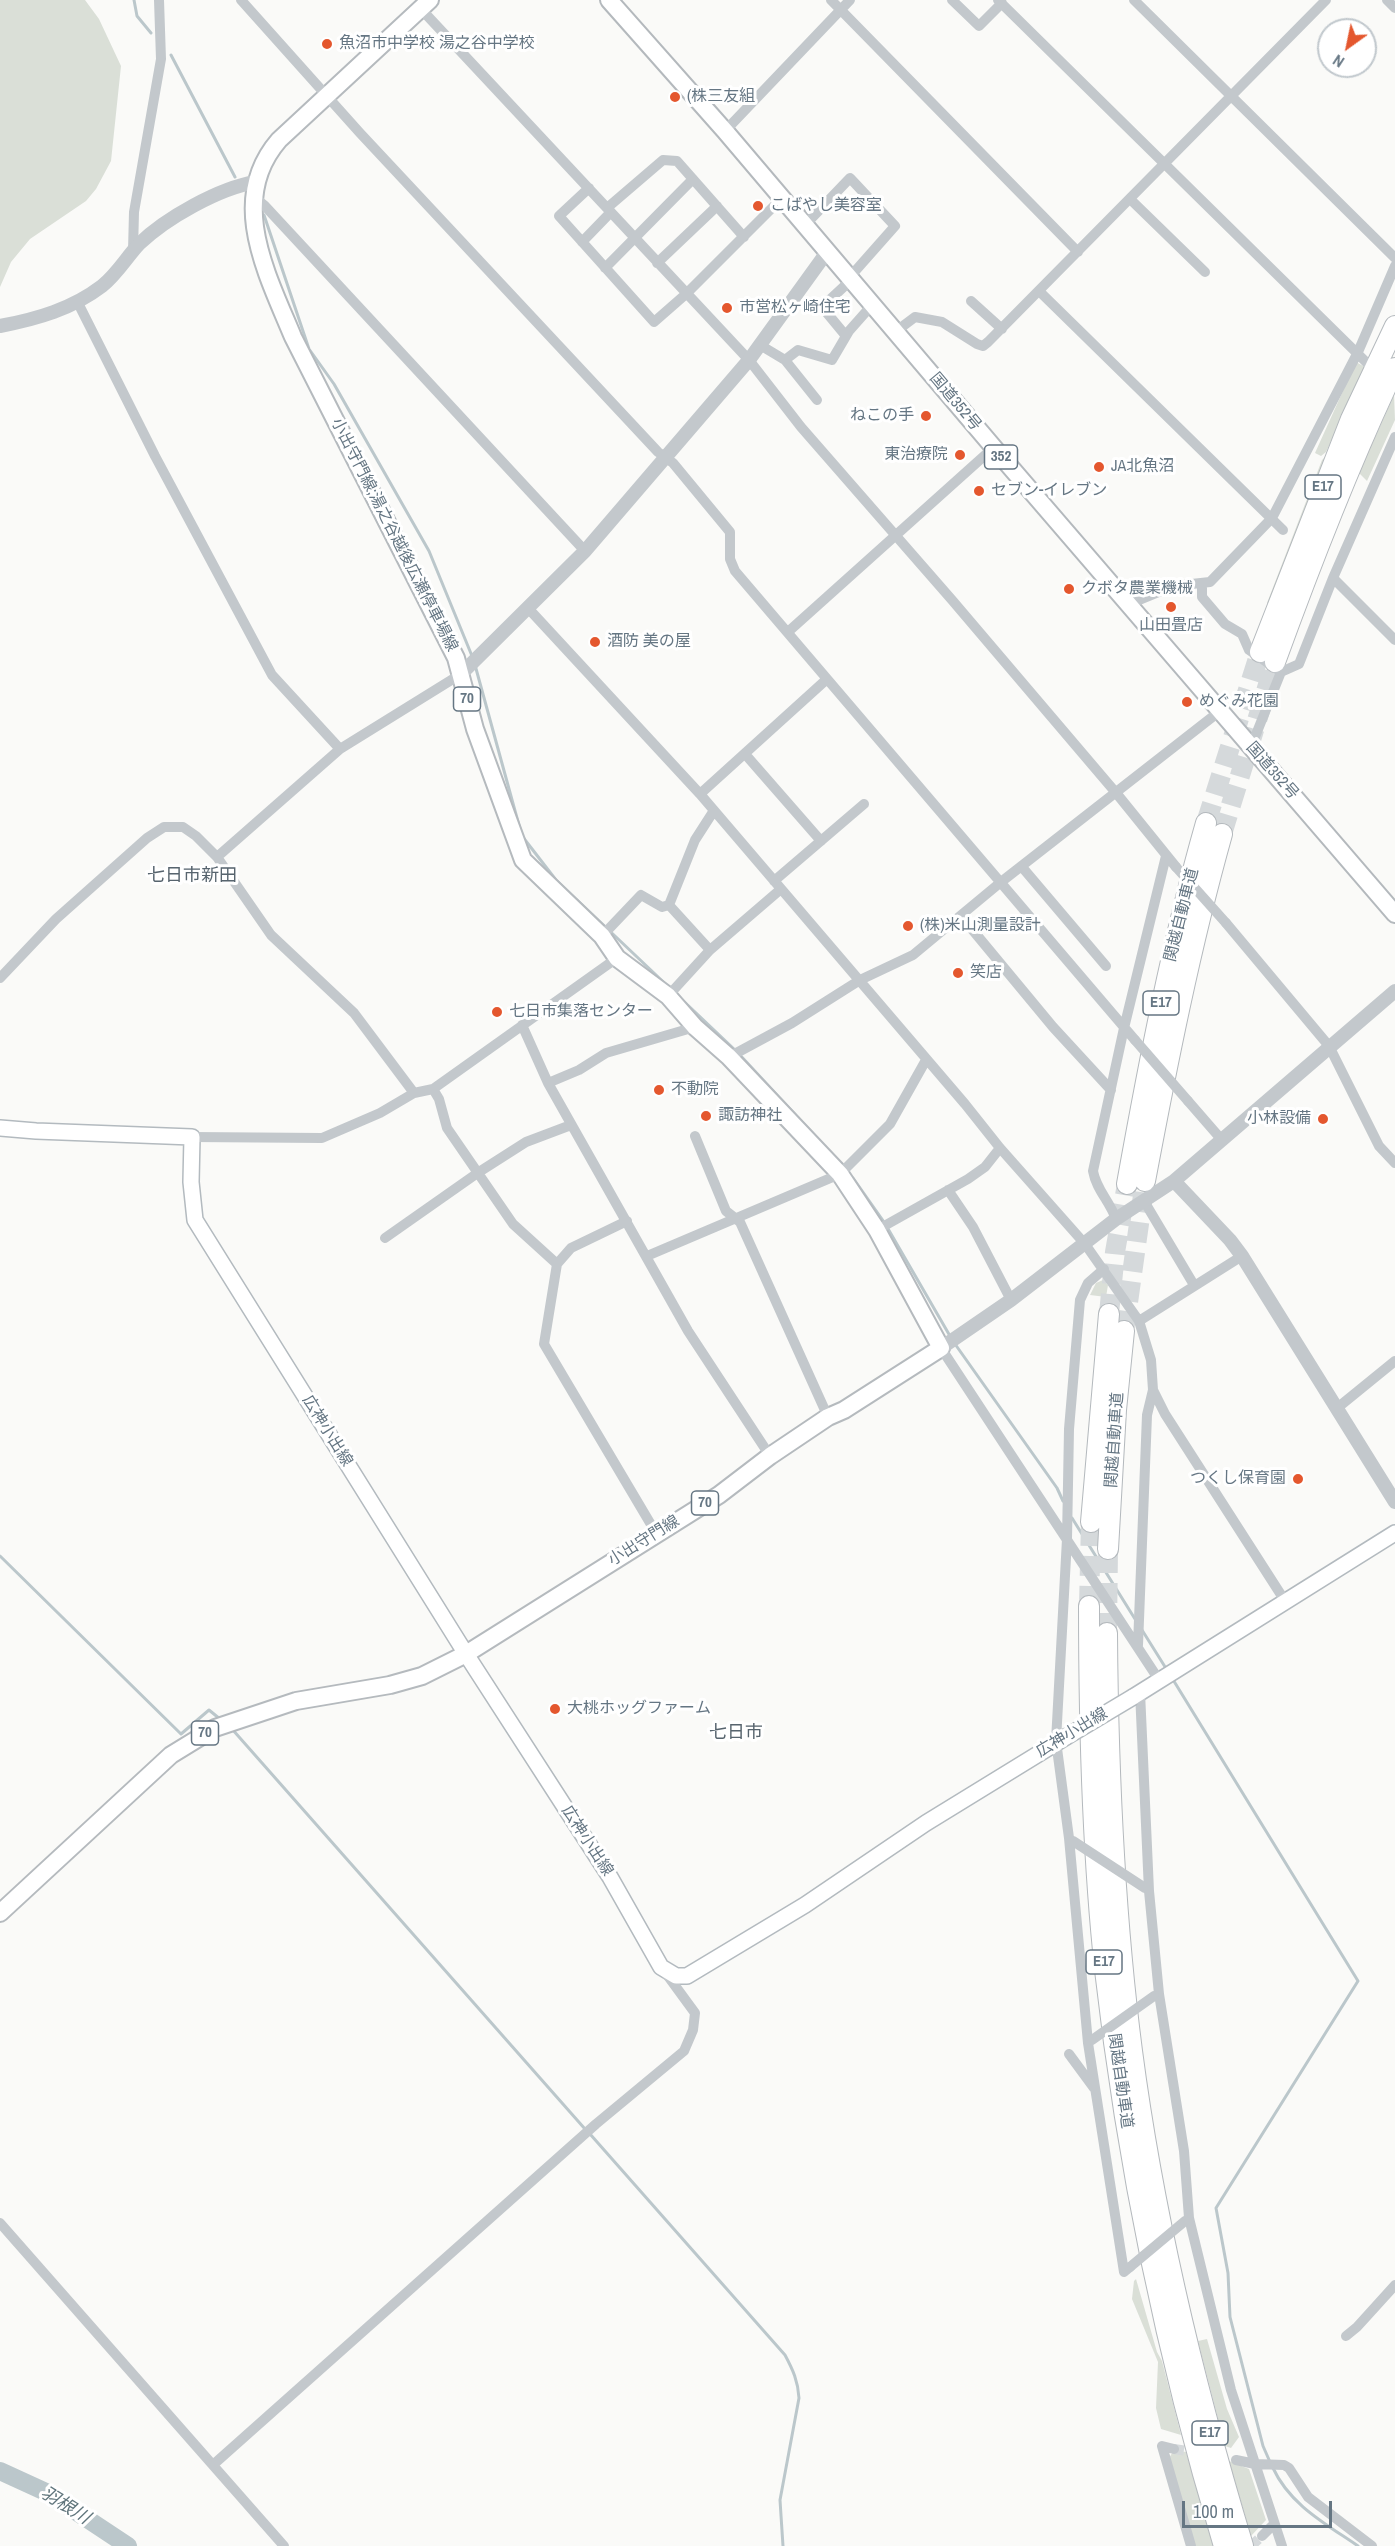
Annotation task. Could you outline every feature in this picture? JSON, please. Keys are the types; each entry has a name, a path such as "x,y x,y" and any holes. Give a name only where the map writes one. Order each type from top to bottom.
{"highway":[{"name":"E17","path":"1272,662 1351,419 1395,326"},
{"name":"E17","path":"1272,662 1368,425 1395,368"},
{"name":"関越自動車道","path":"1136,1182 1157,1020 1182,906 1214,828"},
{"name":"関越自動車道","path":"1091,1522 1109,1314"},
{"name":"関越自動車道","path":"1108,1549 1116,1410 1132,1326"},
{"name":"関越自動車道","path":"1089,1606 1091,1756 1097,1873 1116,2059 1162,2314 1204,2480 1224,2546"},
{"name":"関越自動車道","path":"1107,1633 1110,1789 1121,1947 1132,2052 1159,2213 1182,2319 1200,2398 1243,2546"}],"main road":[{"name":"国道352号","path":"609,0 725,131 993,448 1394,912"},
{"name":"小出守門線;湯之谷越後広瀬停車場線","path":"425,5 326,95 269,151 261,165 253,200 255,225 263,258 293,337 451,648 475,729 523,860 602,936 617,958 668,996 695,1027 729,1057 840,1174 877,1230 941,1348"},
{"path":"0,1128 192,1137"},
{"name":"広神小出線","path":"192,1137 191,1182 195,1220 466,1654 610,1877 662,1967 676,1976 687,1976 805,1905 926,1823 1395,1533"},
{"name":"小出守門線","path":"466,1654 719,1495 770,1456 828,1417 844,1410 941,1348"},
{"name":"70","path":"0,1913 171,1755 214,1728 297,1701 422,1676 466,1654"}],"street":[{"path":"133,251 134,213 161,60 159,0"},
{"path":"241,0 326,95 673,464 730,532 730,559 735,571 1221,1139"},
{"path":"831,0 1078,252"},
{"path":"725,131 850,0"},
{"path":"952,0 979,26 1000,2 1367,363"},
{"path":"895,332 915,316 942,322 982,346 1078,252 1326,0"},
{"path":"1387,0 1395,8"},
{"path":"1141,2 1231,96 1395,258"},
{"path":"425,5 635,239 749,360 801,427 897,536 1117,794 1166,856 1226,923 1329,1046 1379,1146 1395,1163"},
{"path":"582,242 609,210 663,160 677,161 744,237"},
{"path":"805,225 850,177 895,226 850,279 822,307 846,336"},
{"path":"605,268 693,179"},
{"path":"0,326 41,317 77,301 111,278 133,251 158,228 235,186 256,182"},
{"path":"589,188 559,216 654,322 686,294 782,198"},
{"path":"1130,199 1205,272"},
{"path":"253,200 258,200 264,205 585,551"},
{"path":"657,262 717,206"},
{"path":"217,857 340,749 460,674 585,551 749,360 827,252"},
{"path":"1129,604 1173,586 1210,582 1272,518 1358,352 1395,266"},
{"path":"1039,291 1283,530"},
{"path":"77,301 155,456 272,675 340,749"},
{"path":"971,301 1002,328"},
{"path":"785,360 798,350 832,360 846,336 872,305"},
{"path":"760,345 785,360 817,400"},
{"path":"1202,584 1202,597 1225,624 1242,634 1249,650 1272,662 1299,664 1333,578 1395,436"},
{"path":"789,632 993,448"},
{"path":"1333,578 1395,639"},
{"path":"527,608 700,794 1104,1269 1151,1360 1153,1390 1147,1415 1138,1645"},
{"path":"1251,747 1272,662"},
{"path":"700,794 827,679"},
{"path":"729,1057 792,1023 860,980 913,955 1001,882 1117,794 1220,711"},
{"path":"745,753 821,841"},
{"path":"668,996 710,950 821,841 864,804"},
{"path":"669,905 695,840 713,812"},
{"path":"0,978 56,919 147,838 164,827 183,827 217,857 271,935 354,1013 414,1093"},
{"path":"1116,1220 1111,1205 1095,1182 1094,1171 1124,1028 1166,856"},
{"path":"1022,867 1106,966"},
{"path":"602,936 640,895 662,907 669,905"},
{"path":"669,905 710,950"},
{"path":"961,916 1053,1027 1111,1090"},
{"path":"192,1137 322,1137 380,1113 414,1093 433,1089 617,958"},
{"path":"1159,1680 941,1348 1011,1300 1116,1220 1174,1181 1395,991"},
{"path":"522,1025 548,1083 688,1331 770,1456"},
{"path":"548,1083 579,1070 606,1053 695,1027"},
{"path":"647,1256 840,1174 890,1124 926,1060"},
{"path":"433,1089 439,1099 447,1128 513,1224 557,1264"},
{"path":"385,1238 526,1142 571,1125"},
{"path":"695,1136 726,1211 740,1222 828,1417"},
{"path":"877,1230 985,1167 1000,1148"},
{"path":"1174,1181 1230,1240 1242,1256 1395,1502"},
{"path":"948,1190 973,1227 1011,1300"},
{"path":"1144,1201 1194,1285"},
{"path":"627,1221 572,1248 557,1264 544,1344 656,1533"},
{"path":"1132,1326 1242,1256"},
{"path":"1104,1269 1088,1283 1080,1300 1069,1429 1068,1539 1061,1739 1095,2089 1125,2272 1187,2220"},
{"path":"1336,1409 1395,1361"},
{"path":"1153,1390 1165,1414 1285,1601"},
{"path":"1136,1695 1147,1889 1157,1995 1184,2151 1187,2220 1231,2390 1282,2546"},
{"path":"1071,1839 1147,1889"},
{"path":"214,2464 596,2124 684,2051 693,2030 695,2013 662,1967"},
{"path":"1090,2041 1157,1995"},
{"path":"1069,2054 1095,2089"},
{"path":"0,2223 284,2546"},
{"path":"1346,2337 1358,2327 1395,2285"},
{"path":"1174,2449 1162,2446 1191,2546"},
{"path":"1236,2460 1255,2464 1284,2464 1308,2497 1372,2546"},
{"path":"1262,2536 1274,2524"}],"shaded area":[{"path":"0,0 85,0 99,19 121,66 111,161 96,189 86,201 30,239 11,262 0,287"},
{"path":"1356,362 1365,367 1326,452 1321,456 1315,453"},
{"path":"1394,395 1395,420 1367,481 1359,473"},
{"path":"1327,455 1271,604 1267,603 1322,460"},
{"path":"1103,1280 1108,1285 1106,1297 1090,1295 1096,1283"},
{"path":"1136,2279 1157,2352 1162,2361 1181,2435 1161,2429 1156,2408 1158,2362 1132,2299"},
{"path":"1207,2339 1227,2409 1239,2437 1231,2448 1225,2446 1198,2341"},
{"path":"1174,2450 1186,2452 1213,2546 1193,2546 1169,2458"},
{"path":"1229,2461 1249,2469 1266,2520 1251,2536"}],"waterway":[{"path":"134,0 137,16 151,33"},
{"path":"171,55 235,177"},
{"path":"264,215 309,349 334,384 429,551 472,656"},
{"path":"475,665 520,829"},
{"path":"522,836 556,880 735,1050"},
{"path":"739,1054 841,1164"},
{"path":"853,1178 884,1222"},
{"path":"887,1227 950,1336"},
{"path":"955,1344 1057,1488 1063,1501"},
{"path":"1072,1518 1135,1619"},
{"path":"0,1556 181,1734 209,1710 220,1719"},
{"path":"1142,1630 1167,1670"},
{"path":"1172,1678 1358,1981 1216,2208 1228,2273 1230,2317 1263,2446 1270,2462"},
{"path":"232,1729 585,2129"},
{"path":"590,2134 785,2355 796,2381 799,2398 780,2500 783,2546"},
{"path":"1273,2468 1280,2481 1299,2503 1358,2546"},
{"name":"羽根川","path":"0,2471 48,2493 128,2546"}],"tunnel":[{"path":"1206,823 1260,652"},
{"path":"1222,834 1275,662"},
{"path":"1124,1331 1145,1181"},
{"path":"1109,1314 1115,1252 1127,1184"},
{"path":"1089,1606 1091,1522"},
{"path":"1107,1633 1108,1549"},
{"path":"1174,2449 1201,2453"},
{"path":"1251,2546 1262,2536"}],"place":[{"name":"魚沼市中学校 湯之谷中学校","path":"327,44"},
{"name":"(株三友組","path":"675,97"},
{"name":"こばやし美容室","path":"758,206"},
{"name":"市営松ヶ崎住宅","path":"727,308"},
{"name":"ねこの手","path":"926,416"},
{"name":"東治療院","path":"960,455"},
{"name":"JA北魚沼","path":"1099,467"},
{"name":"セブン-イレブン","path":"979,491"},
{"name":"クボタ農業機械","path":"1069,589"},
{"name":"山田畳店","path":"1171,607"},
{"name":"酒防 美の屋","path":"595,642"},
{"name":"めぐみ花園","path":"1187,702"},
{"name":"(株)米山測量設計","path":"908,926"},
{"name":"笑店","path":"958,973"},
{"name":"七日市集落センター","path":"497,1012"},
{"name":"不動院","path":"659,1090"},
{"name":"諏訪神社","path":"706,1116"},
{"name":"小林設備","path":"1323,1119"},
{"name":"つくし保育園","path":"1298,1479"},
{"name":"大桃ホッグファーム","path":"555,1709"}],"district":[{"name":"七日市新田","path":"192,876"},
{"name":"七日市","path":"736,1733"}]}
